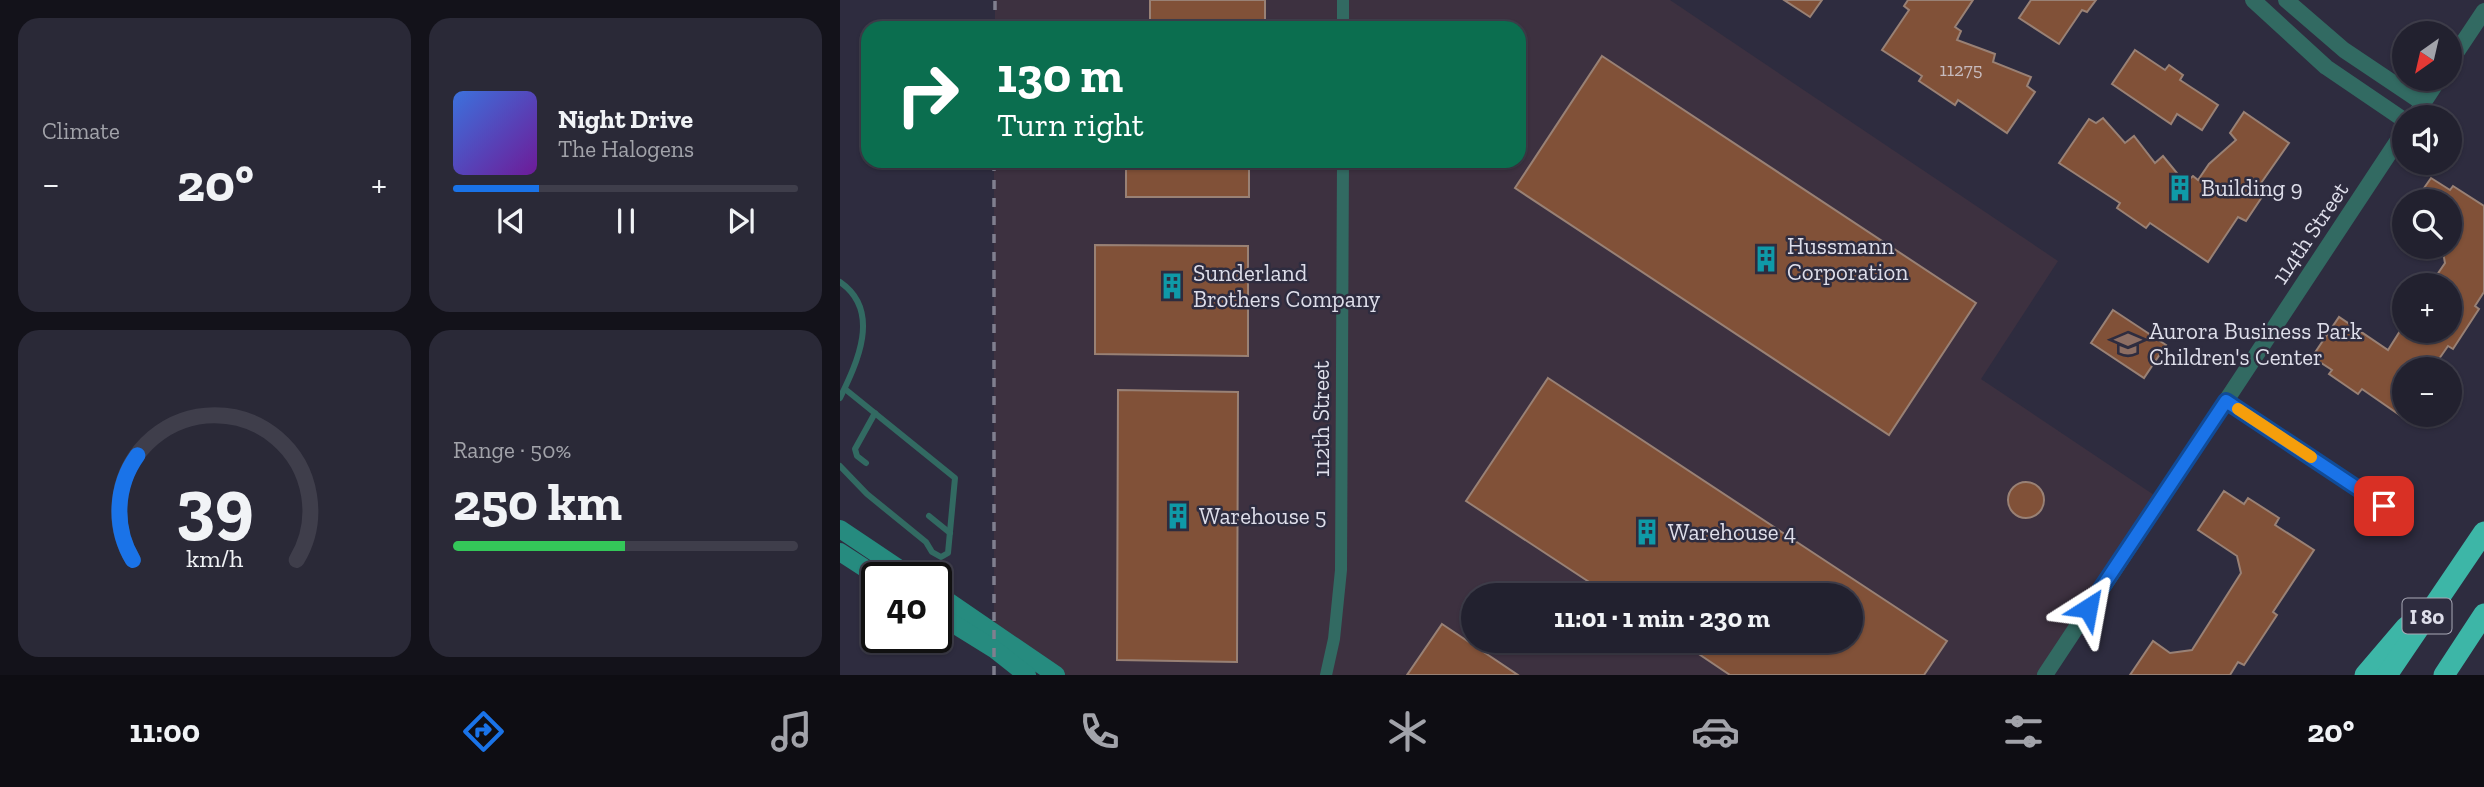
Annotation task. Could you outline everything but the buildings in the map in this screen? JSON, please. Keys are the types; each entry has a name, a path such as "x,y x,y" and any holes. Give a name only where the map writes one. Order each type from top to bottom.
{"highway":[{"name":"I 80","path":"2387,675 2484,532"},
{"path":"2365,675 2467,557"},
{"name":"I 80","path":"2444,675 2484,614"},
{"path":"2460,675 2484,626"}],"main road":[{"path":"840,529 889,562"},
{"path":"840,552 861,566"},
{"path":"952,604 1056,675"},
{"path":"952,623 994,649 1027,675"}],"street":[{"path":"1343,0 1343,21"},
{"path":"2253,0 2326,67 2392,112"},
{"path":"2286,0 2412,105"},
{"path":"2462,44 2484,11"},
{"name":"114th Street","path":"2045,675 2392,149"},
{"name":"112th Street","path":"1326,675 1334,639 1341,570 1343,168"}],"lane":[{"path":"840,282 862,311 864,336 840,398"},
{"path":"840,466 867,494 926,542 932,552 941,556 948,553 955,478 845,389"},
{"path":"2226,401 2384,506"},
{"path":"866,463 857,456 855,449 875,413"},
{"path":"929,516 950,533"}],"shaded area":[{"path":"995,0 1670,0 2058,261 1981,379 2160,499 2045,675 1056,675 994,631 994,168 1526,168 1526,21 995,21"}],"railway":[{"path":"995,0 995,21"},
{"path":"994,168 994,675"}],"slow traffic":[{"path":"2238,409 2311,457"}],"place":[{"name":"Building 9","path":"2180,188"},
{"name":"Hussmann Corporation","path":"1766,259"},
{"name":"Sunderland Brothers Company","path":"1172,286"},
{"name":"Aurora Business Park Children's Center","path":"2128,344"},
{"name":"Warehouse 5","path":"1178,516"},
{"name":"Warehouse 4","path":"1647,532"}],"route":[{"path":"2088,608 2226,401 2384,506"}]}
